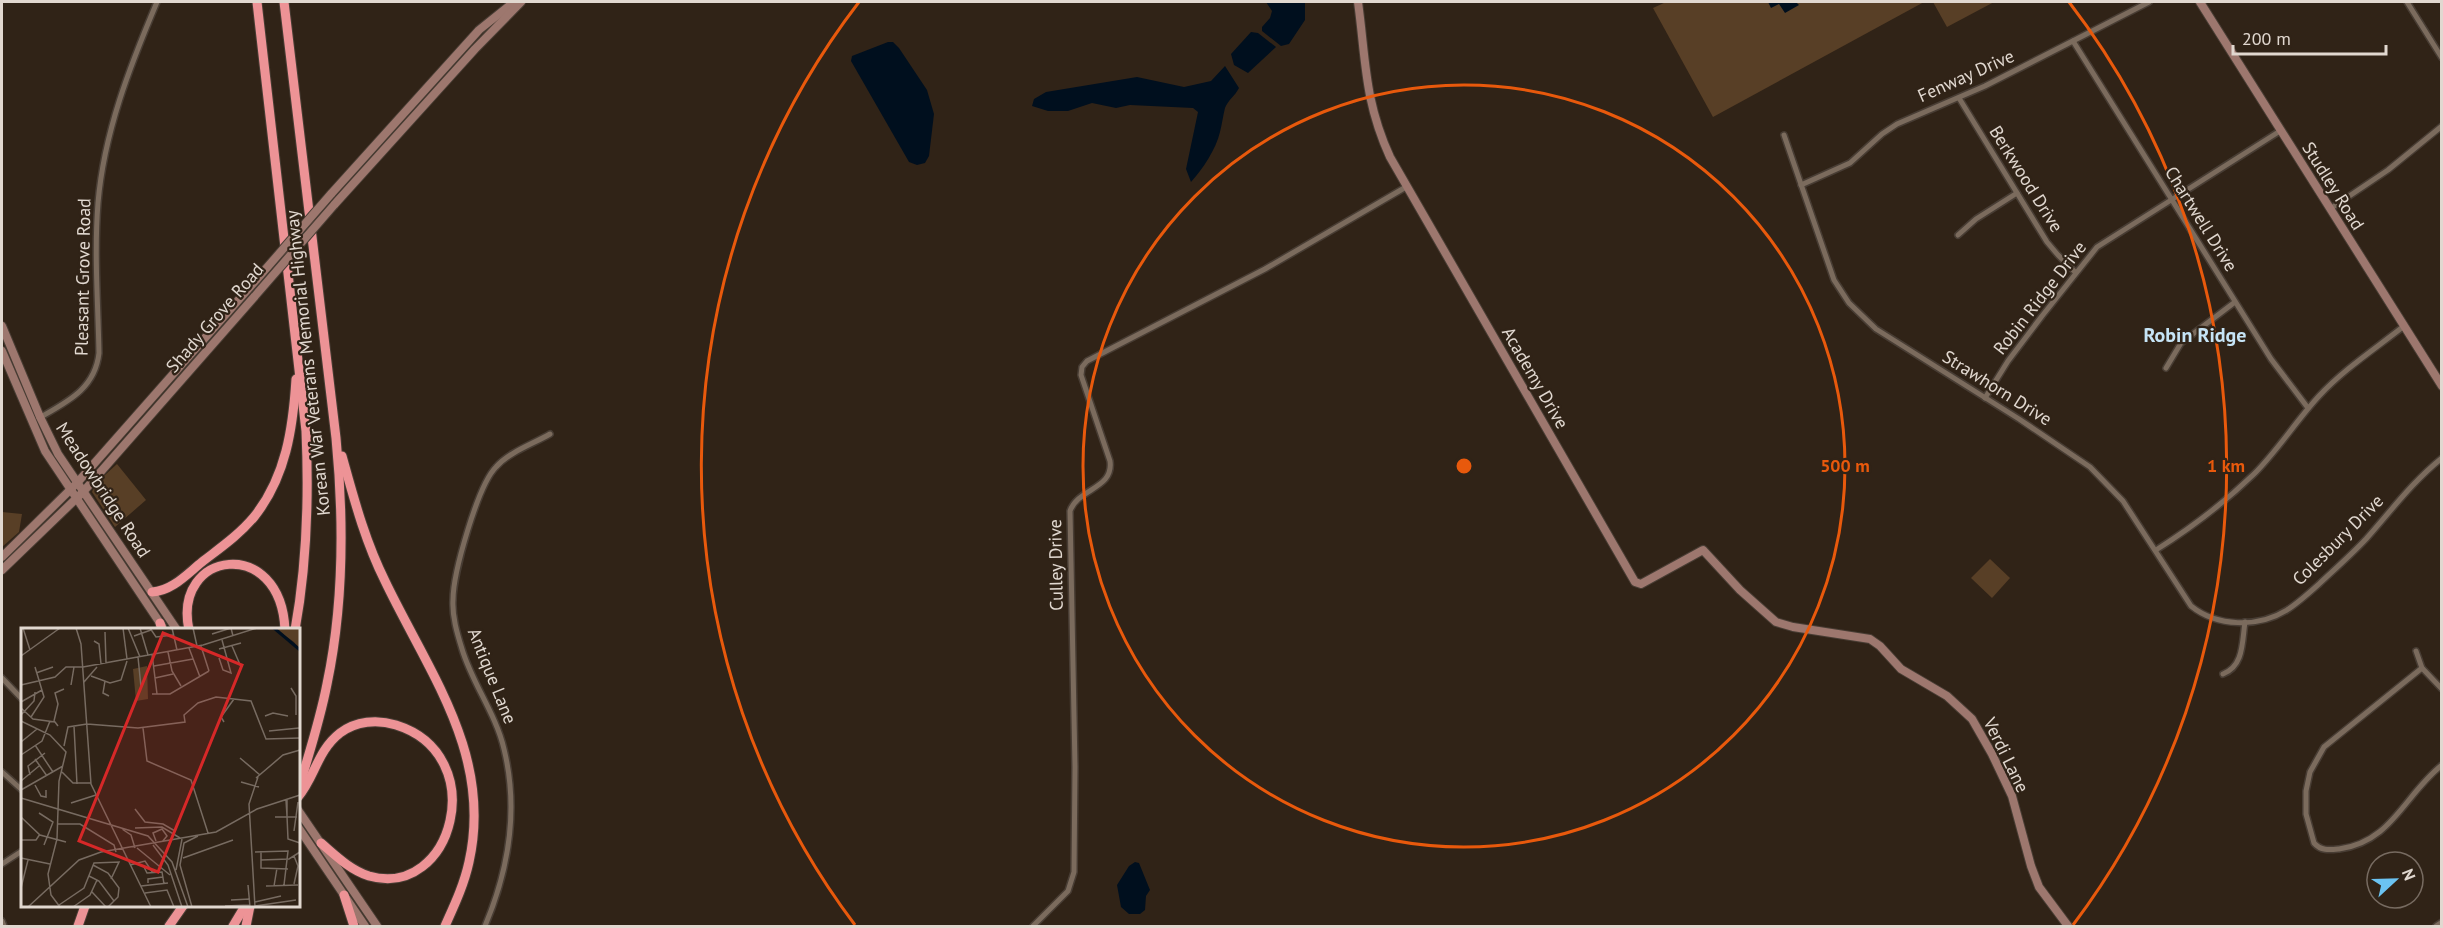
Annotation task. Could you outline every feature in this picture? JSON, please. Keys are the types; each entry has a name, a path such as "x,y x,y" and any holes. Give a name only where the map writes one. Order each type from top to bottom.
{"highway":[{"name":"Korean War Veterans Memorial Highway","path":"257,2 306,431 308,504 305,560 295,628"},
{"name":"Korean War Veterans Memorial Highway","path":"284,2 335,431 341,506 338,603 328,683 300,783"},
{"path":"152,592 170,587 233,537 253,518 271,493 291,434 298,356"},
{"path":"335,431 367,541 385,582 453,716 469,763 474,802 471,849 462,885 445,927"},
{"path":"189,628 187,603 195,584 212,569 232,564 259,571 271,582 283,609 285,628"},
{"path":"300,795 306,788 315,764 327,745 342,732 360,723 384,722 411,731 432,748 445,766 453,791 451,823 446,836 435,852 416,869 393,878 370,876 352,868 321,843"},
{"path":"344,895 354,927"},
{"path":"78,927 85,907"},
{"path":"169,927 182,907"},
{"path":"233,927 244,907"},
{"path":"246,927 250,907"}],"main road":[{"name":"Shady Grove Road","path":"2,557 77,483 331,194 479,30 514,2"},
{"name":"Shady Grove Road","path":"2,570 76,499 334,205 520,2"},
{"name":"Academy Drive","path":"1358,2 1365,75 1371,108 1381,137 1406,187 1635,582 1641,584 1703,550 1772,620 1793,627"},
{"name":"Studley Road","path":"2200,2 2442,386"},
{"path":"394,124 401,131"},
{"name":"Meadowbridge Road","path":"2,326 58,454 176,628"},
{"name":"Meadowbridge Road","path":"2,351 45,451 162,627"},
{"name":"Verdi Lane","path":"1793,627 1870,639 1880,646 1901,669 1947,696 1963,709 1980,731 2012,796 2039,887 2068,927"},
{"path":"300,813 377,927"},
{"path":"300,830 365,927"}],"street":[{"name":"Pleasant Grove Road","path":"31,422 78,394 89,382 96,368 99,353 97,221 102,169 126,79 157,2"},
{"name":"Fenway Drive","path":"1801,185 1850,163 1882,134 1897,124 1959,98 2149,2"},
{"path":"2407,2 2442,58"},
{"name":"Chartwell Drive","path":"2073,41 2235,302 2288,384 2308,408"},
{"name":"Berkwood Drive","path":"1959,98 2017,194 2058,255 2075,272"},
{"path":"2330,209 2388,170 2442,126"},
{"name":"Robin Ridge Drive","path":"1985,398 2008,361 2075,272 2097,247 2280,130"},
{"name":"Strawhorn Drive","path":"1784,135 1829,269 1840,291 1855,310 1876,329 2090,467 2123,501 2183,595 2198,611 2220,621 2245,622"},
{"name":"Culley Drive","path":"1033,927 1068,891 1074,872 1075,767 1070,511 1075,501 1107,480 1111,470 1081,375 1082,367 1087,361 1265,269 1406,187"},
{"path":"1958,236 1976,219 2017,194"},
{"path":"2166,368 2181,343 2235,302"},
{"path":"2156,550 2200,521 2255,473 2308,408 2335,380 2404,326"},
{"name":"Antique Lane","path":"485,927 494,904 509,847 512,824 511,787 499,733 462,649 454,615 453,590 466,542 490,474 498,464 550,434"},
{"name":"Colesbury Drive","path":"2245,622 2279,614 2301,599 2367,538 2419,477 2442,458"},
{"path":"2223,674 2232,669 2239,660 2245,622"},
{"path":"2416,651 2422,668 2442,689"},
{"path":"2422,668 2324,747 2308,779 2306,799 2313,843 2324,850 2348,848 2365,842 2389,825 2422,783 2442,765"},
{"path":"2,680 21,698"},
{"path":"2,772 21,789"},
{"path":"2,864 21,852"},
{"path":"2,921 4,927"},
{"path":"2436,927 2442,922"}],"shaded area":[{"path":"1666,2 1924,2 1713,117 1653,8"},
{"path":"1933,2 1994,2 1947,27"},
{"path":"117,464 146,500 115,527 92,492 95,484"},
{"path":"2,512 22,514 19,532 2,547"},
{"path":"1990,559 2010,578 1992,598 1971,578"}],"water":[{"path":"1266,2 1305,2 1305,20 1289,44 1281,46 1262,31 1272,11"},
{"path":"1768,2 1796,2 1799,5 1785,13 1779,4 1771,8"},
{"path":"1251,32 1258,33 1276,47 1248,73 1234,65 1231,54"},
{"path":"893,42 899,48 927,90 934,114 929,156 925,163 917,165 909,162 851,61 852,56"},
{"path":"1225,66 1239,88 1225,108 1220,132 1212,152 1191,182 1186,169 1198,112 1193,108 1130,105 1116,108 1092,103 1068,111 1048,111 1032,106 1034,99 1046,92 1137,77 1184,87 1211,81"},
{"path":"1135,862 1139,863 1150,890 1146,896 1145,910 1140,914 1129,914 1121,907 1117,885 1129,866"}],"district":[{"name":"Robin Ridge","path":"2195,335"}]}
